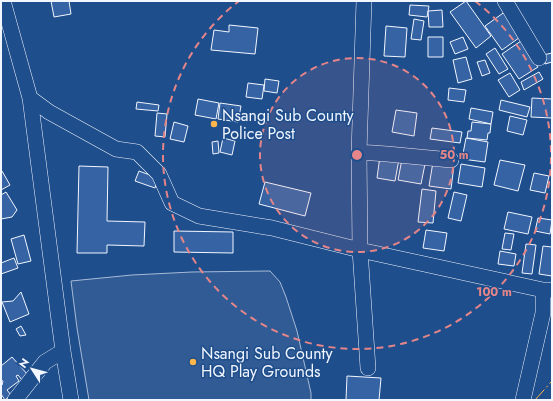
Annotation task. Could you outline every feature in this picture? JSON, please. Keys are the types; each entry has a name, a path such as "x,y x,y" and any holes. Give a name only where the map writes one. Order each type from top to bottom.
{"street":[{"path":"3,1 30,98 63,351 71,400"},
{"path":"364,1 359,152 360,250 368,368"},
{"path":"505,1 539,58"},
{"path":"30,98 49,112 116,149 137,152 158,174 172,204 199,216 272,228 360,250 548,290 523,400"},
{"path":"359,152 451,160"},
{"path":"15,400 45,362 63,351"}],"shaded area":[{"name":"Nsangi Sub County HQ Play Grounds","path":"270,271 280,282 297,331 311,393 311,400 89,400 71,281 132,275 192,272"}],"building":[{"path":"51,1 69,1 71,14 54,17"},
{"path":"466,1 491,36 476,48 450,12"},
{"path":"410,5 429,6 427,17 409,15"},
{"path":"442,10 443,27 429,27 428,11"},
{"path":"506,11 523,35 502,50 485,26"},
{"path":"414,19 424,21 421,40 411,39"},
{"path":"229,25 258,28 255,54 211,50 214,30 229,32"},
{"path":"386,26 407,28 405,57 384,56"},
{"path":"428,37 443,37 443,57 428,57"},
{"path":"463,37 468,49 455,54 450,42"},
{"path":"521,41 538,67 519,79 502,54"},
{"path":"495,48 508,69 499,74 486,54"},
{"path":"552,53 552,62 545,64 543,55"},
{"path":"466,57 472,79 458,83 453,60"},
{"path":"485,60 490,73 482,76 477,62"},
{"path":"539,72 543,79 524,90 521,82"},
{"path":"510,73 520,90 509,97 498,80"},
{"path":"265,79 279,81 277,93 264,91"},
{"path":"248,83 264,85 262,99 246,97"},
{"path":"449,88 466,90 464,102 448,100"},
{"path":"532,98 552,99 552,118 531,117"},
{"path":"198,99 219,103 216,119 195,115"},
{"path":"501,100 530,107 527,117 499,110"},
{"path":"137,102 159,105 158,111 136,109"},
{"path":"220,103 241,106 238,122 218,119"},
{"path":"471,108 493,112 491,124 469,119"},
{"path":"396,110 417,113 414,136 392,132"},
{"path":"157,113 167,114 165,137 155,136"},
{"path":"510,116 527,120 523,135 507,131"},
{"path":"174,122 188,126 184,142 170,139"},
{"path":"472,122 491,124 490,133 488,133 487,140 467,138 468,131 471,131"},
{"path":"432,128 462,132 460,143 430,139"},
{"path":"223,138 235,141 232,155 220,152"},
{"path":"466,138 488,142 485,162 462,159"},
{"path":"218,141 219,153 213,154 212,142"},
{"path":"380,156 399,159 395,181 377,178"},
{"path":"402,159 425,164 421,184 398,180"},
{"path":"500,160 525,165 518,191 494,185"},
{"path":"433,162 454,165 451,189 429,186"},
{"path":"461,164 485,168 482,187 458,183"},
{"path":"79,166 108,167 107,221 145,222 144,246 107,245 107,253 77,253"},
{"path":"2,171 10,185 1,190 1,172"},
{"path":"139,171 158,178 155,188 135,181"},
{"path":"534,173 549,176 545,193 530,190"},
{"path":"265,182 311,193 305,216 259,204"},
{"path":"422,189 436,191 433,223 418,222"},
{"path":"6,192 17,210 12,217 1,219 1,195"},
{"path":"454,192 467,195 461,221 448,218"},
{"path":"508,212 532,217 528,234 504,229"},
{"path":"538,218 552,220 550,234 535,231"},
{"path":"426,230 447,233 444,251 423,248"},
{"path":"174,231 233,232 233,253 174,252"},
{"path":"505,233 514,234 511,250 502,249"},
{"path":"24,235 31,261 18,264 11,239"},
{"path":"526,244 536,245 532,274 522,273"},
{"path":"543,246 552,247 552,276 539,274"},
{"path":"500,251 516,254 514,266 498,264"},
{"path":"14,258 18,268 1,274 1,263"},
{"path":"21,292 29,314 10,322 2,302 13,301"},
{"path":"21,326 26,335 20,336 16,329"},
{"path":"12,357 28,375 22,380 18,375 16,376 19,381 7,390 11,395 5,400 1,394 1,383 2,385 3,381 1,380 1,366"},
{"path":"347,376 381,378 379,400 346,400"}],"power":[{"path":"535,400 552,381"}],"place":[{"name":"Nsangi Sub County Police Post","path":"214,124"},
{"name":"Nsangi Sub County HQ Play Grounds","path":"193,362"}]}
